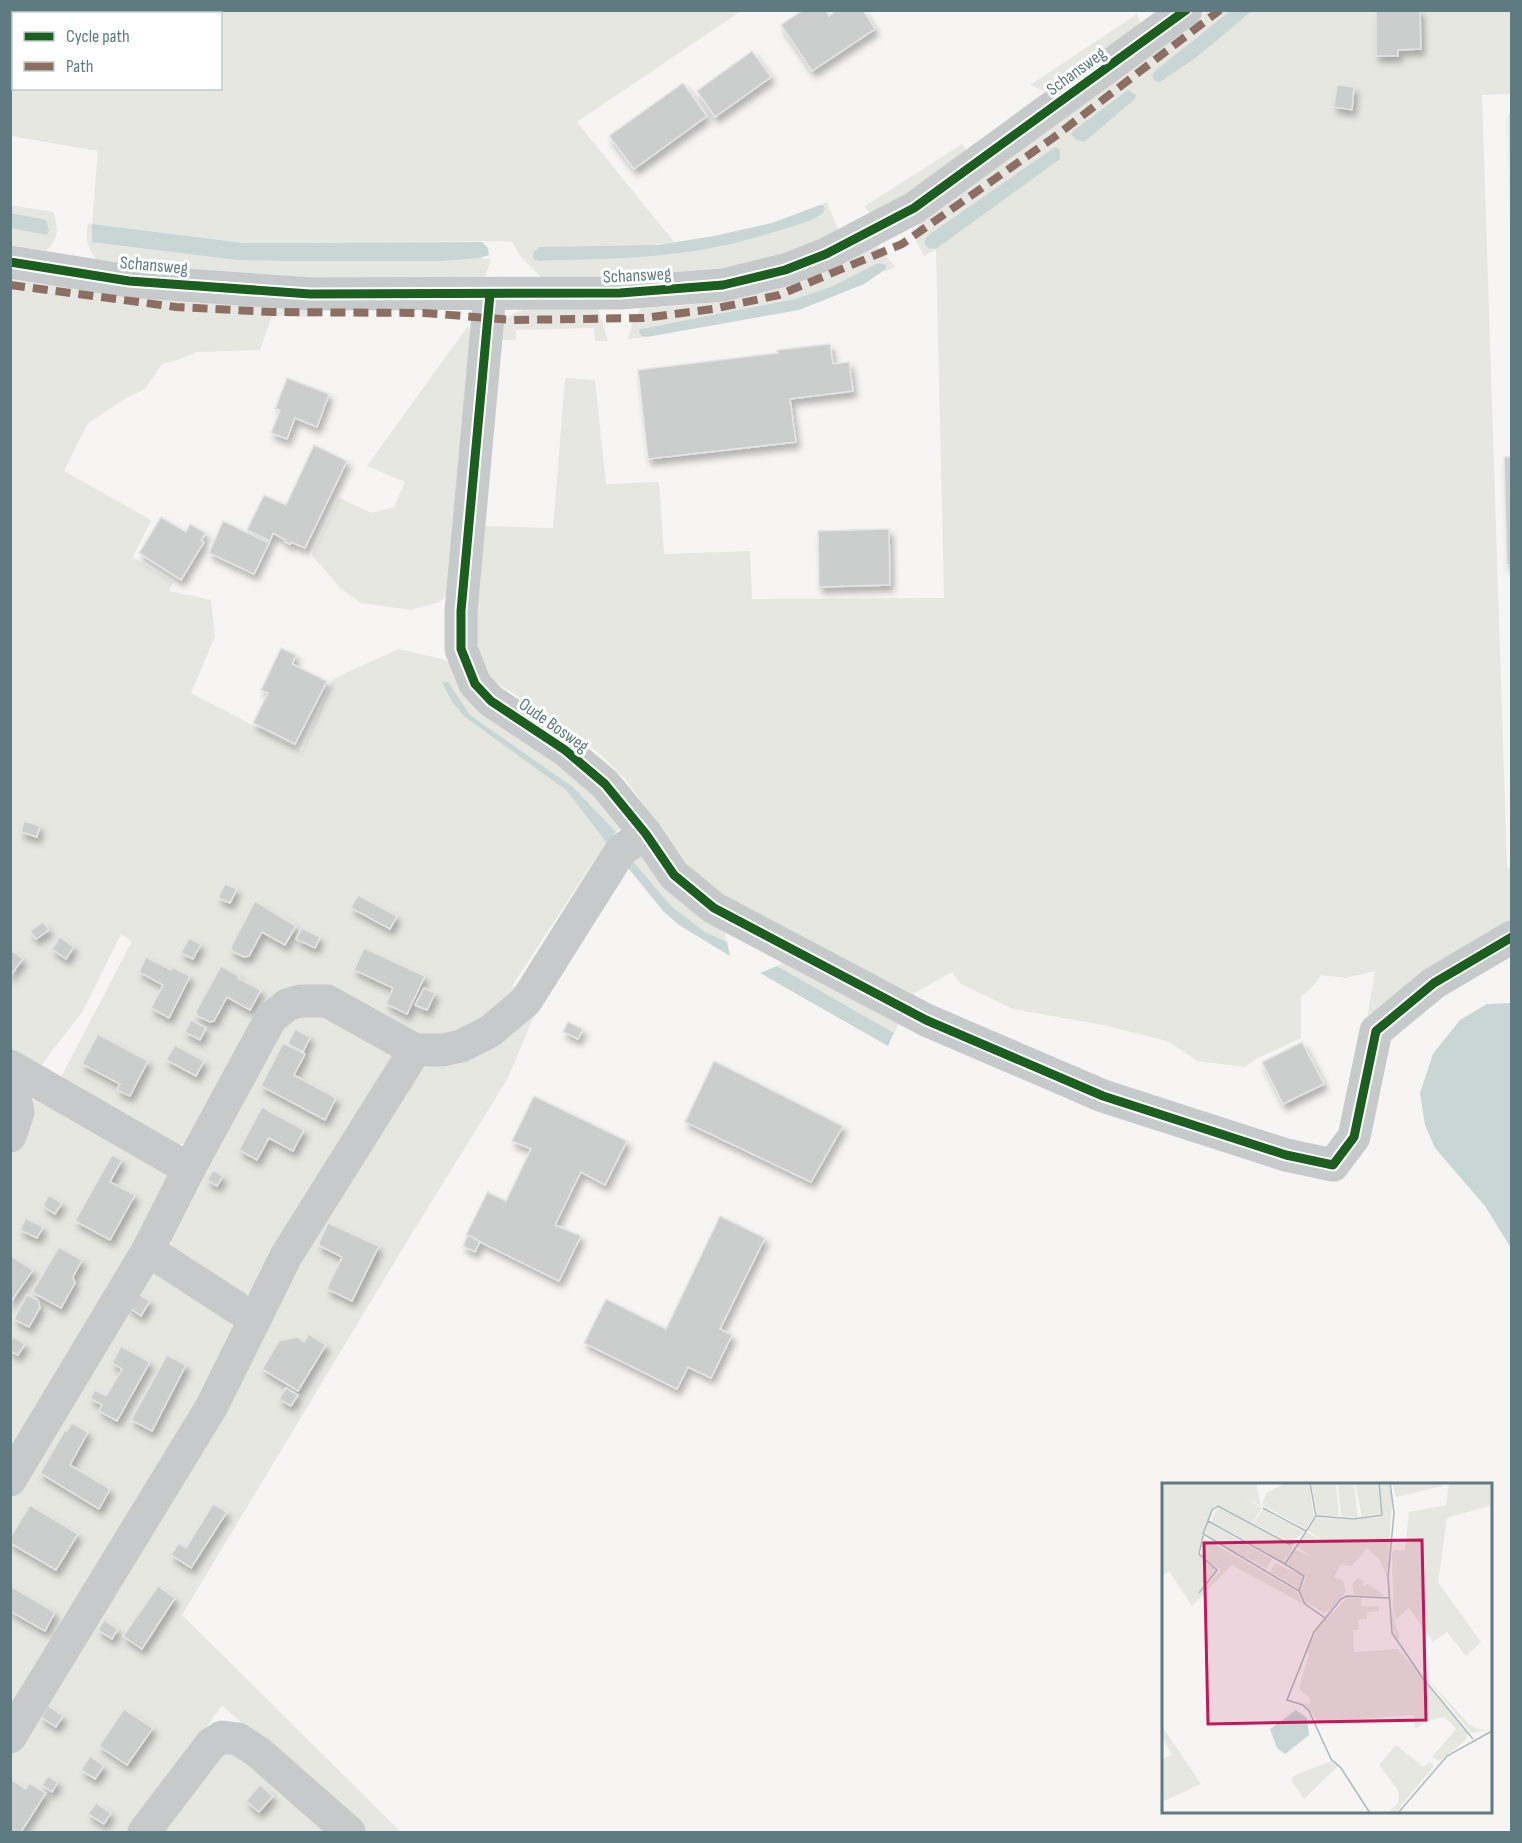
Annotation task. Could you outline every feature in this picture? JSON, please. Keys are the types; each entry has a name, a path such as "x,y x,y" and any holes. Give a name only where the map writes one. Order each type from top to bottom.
{"street":[{"name":"Schansweg","path":"10,262 129,281 310,294 620,293 723,285 785,270 826,254 914,208 1186,10"},
{"name":"Oude Bosweg","path":"490,294 461,611 461,649 475,684 491,701 565,750 605,784 646,834 674,875 714,908 926,1020 1103,1096 1286,1155 1333,1165 1353,1137 1376,1031 1434,983 1512,937"},
{"path":"10,1480 148,1250 271,1018 287,1005 300,1001 327,1002 415,1050 443,1050 461,1046 489,1032 526,1001 621,849 646,834"},
{"path":"10,1737 212,1406 286,1256 415,1050"},
{"path":"10,1066 189,1169"},
{"path":"10,1076 18,1112 10,1136"},
{"path":"148,1250 254,1319"},
{"path":"144,1833 211,1744 222,1737 238,1739 258,1752 349,1833"}],"shaded area":[{"path":"10,11 741,11 577,122 674,242 540,261 678,253 721,246 822,214 825,210 824,206 820,205 827,202 839,232 767,259 700,274 633,278 543,279 520,256 512,242 244,243 92,224 98,151 11,136"},
{"path":"1208,11 1230,11 1155,71 1197,57 1252,11 1511,11 1511,94 1482,95 1507,867 1511,869 1511,922 1428,967 1366,1025 1375,971 1346,978 1321,975 1301,997 1301,1038 1256,1059 1245,1067 1198,1061 1167,1041 1103,1025 1013,1009 961,984 952,972 913,994 717,891 690,867 625,779 599,753 491,679 474,639 485,526 553,528 565,378 595,380 606,484 659,482 664,554 750,551 752,599 944,598 936,249 924,256 916,241 918,224","holes":["1055,147 1060,153 1059,159 936,249 927,236"]},
{"path":"1230,11 1252,11 1197,57 1160,82 1155,81 1152,76 1155,71"},
{"path":"1137,14 1142,28 1048,93 1030,85"},
{"path":"1128,90 1136,95 1135,99 1084,142 1071,135 1073,131"},
{"path":"962,144 967,151 871,215 865,206"},
{"path":"1055,147 1060,150 1060,159 936,249 928,248 924,243 927,236"},
{"path":"10,205 53,212 57,233 46,251 11,245"},
{"path":"820,205 824,206 825,210 809,221 712,248 627,258 540,261 533,257 534,252 540,247 658,245 714,236 772,223"},
{"path":"11,213 46,220 49,230 47,235 11,228"},
{"path":"88,223 286,261 491,259 484,280 311,280 97,260 88,243"},
{"path":"92,224 244,243 482,242 488,248 489,255 444,261 238,260 92,242"},
{"path":"877,246 896,267 883,272 886,269 878,263 833,286 795,299 640,329 641,336 647,337 628,339 632,324 641,308 725,300"},
{"path":"878,263 886,265 886,269 864,284 799,310 647,337 641,336 639,331 795,299 833,286"},
{"path":"10,277 313,307 318,317 272,316 260,350 197,352 162,364 145,389 126,398 87,424 64,471 151,520 133,557 173,582 169,591 211,600 215,636 191,693 302,751 333,679 399,649 442,659 451,664 561,758 626,823 616,832 573,787 470,715 448,683 465,717 567,791 606,842 512,986 519,989 485,1025 425,1041 300,991 188,1144 175,1144 58,1083 132,941 121,934 83,1011 36,1072 11,1053"},
{"path":"598,309 608,341 595,341 594,328 516,330 516,340 495,340 505,321 523,310"},
{"path":"468,326 475,340 455,589 439,602 411,610 361,603 340,588 312,555 339,498 372,513 394,507 405,482 367,466"},
{"path":"442,682 448,682 470,715 573,787 616,832 606,842 567,791 465,717 452,702"},
{"path":"650,857 722,922 727,942 705,932 671,906 632,860"},
{"path":"632,860 671,906 705,932 727,942 730,956 679,925 663,911 625,864"},
{"path":"789,960 902,1018 894,1033 777,966"},
{"path":"777,966 894,1033 888,1046 760,973"},
{"path":"1512,1003 1511,1248 1485,1206 1435,1148 1425,1125 1420,1093 1433,1054 1460,1020 1487,1004"},
{"path":"538,1006 508,1078 182,1615 401,1832 360,1832 222,1705 132,1832 11,1832 10,1750 289,1266 412,1074"},
{"path":"312,1007 398,1053 250,1293 240,1296 172,1251 171,1238 277,1029"},
{"path":"24,1083 178,1176 11,1464 10,1150"},
{"path":"154,1269 229,1320 234,1331 231,1342 11,1722 11,1494"},
{"path":"231,1751 336,1832 155,1832 219,1755"}],"building":[{"path":"803,10 826,10 829,16 837,10 863,10 875,29 812,71 781,25"},
{"path":"1376,10 1420,10 1421,49 1398,50 1398,56 1376,56"},
{"path":"752,51 771,77 715,117 697,91"},
{"path":"683,83 707,116 634,169 609,136"},
{"path":"1337,85 1354,87 1352,110 1334,107"},
{"path":"1509,115 1512,115 1512,214"},
{"path":"830,344 833,364 849,362 853,391 790,399 796,442 648,459 638,370 778,353 777,350"},
{"path":"287,378 329,394 317,427 295,418 287,439 271,433 280,410 275,409"},
{"path":"314,445 347,461 305,548 285,542 286,540 273,533 270,541 247,530 264,495 286,505"},
{"path":"1504,457 1512,457 1512,565 1507,565"},
{"path":"161,517 186,532 190,524 206,533 201,540 204,542 181,580 139,553"},
{"path":"223,521 269,543 254,574 209,553"},
{"path":"889,529 890,585 819,587 818,531"},
{"path":"281,648 296,655 292,664 327,681 295,744 253,723 268,693 261,690"},
{"path":"24,821 40,826 37,837 21,832"},
{"path":"225,884 237,889 230,903 218,898"},
{"path":"358,895 397,916 390,929 351,908"},
{"path":"255,901 296,926 285,945 262,932 249,956 244,957 232,951 231,947"},
{"path":"43,922 49,930 36,939 30,931"},
{"path":"302,928 320,937 315,948 296,939"},
{"path":"60,937 74,947 66,959 52,949"},
{"path":"189,938 201,944 193,959 181,953"},
{"path":"364,948 425,976 407,1014 386,1004 393,988 354,970"},
{"path":"10,949 23,959 10,976"},
{"path":"146,957 171,970 172,967 190,976 169,1018 151,1008 163,985 139,972"},
{"path":"221,966 261,990 250,1010 227,997 214,1021 210,1022 197,1016 196,1011"},
{"path":"424,988 435,993 427,1010 415,1005"},
{"path":"191,1020 206,1028 200,1040 185,1032"},
{"path":"568,1022 583,1029 578,1039 563,1032"},
{"path":"295,1029 310,1037 303,1052 288,1044"},
{"path":"98,1034 148,1061 130,1096 117,1090 120,1084 82,1064"},
{"path":"1302,1042 1324,1084 1283,1104 1262,1062"},
{"path":"283,1043 305,1054 294,1075 336,1098 325,1120 261,1086"},
{"path":"175,1045 204,1061 196,1076 166,1060"},
{"path":"714,1061 843,1126 811,1182 685,1122"},
{"path":"534,1096 627,1141 605,1185 581,1172 555,1225 581,1236 559,1281 466,1235 488,1191 506,1201 531,1149 512,1141"},
{"path":"262,1107 304,1130 293,1151 269,1138 257,1160 239,1150"},
{"path":"112,1155 122,1160 110,1182 135,1195 110,1240 75,1221"},
{"path":"213,1170 223,1176 217,1186 207,1180"},
{"path":"49,1195 62,1203 55,1214 43,1206"},
{"path":"720,1216 765,1238 720,1329 732,1335 711,1378 688,1367 677,1389 584,1343 606,1299 666,1329"},
{"path":"26,1218 43,1227 37,1238 20,1230"},
{"path":"328,1223 379,1246 352,1301 327,1289 342,1257 318,1245"},
{"path":"468,1235 480,1241 475,1252 463,1246"},
{"path":"59,1247 82,1260 73,1277 75,1283 61,1308 32,1292"},
{"path":"13,1257 33,1270 10,1303 10,1260"},
{"path":"135,1292 150,1301 141,1316 127,1306"},
{"path":"27,1295 38,1300 40,1308 29,1327 14,1319"},
{"path":"309,1334 326,1345 298,1391 262,1369 279,1341 297,1337 304,1342"},
{"path":"14,1337 25,1344 18,1355 10,1351 10,1342"},
{"path":"121,1346 150,1362 117,1421 99,1411 102,1405 90,1398 95,1390 106,1396 122,1369 112,1363"},
{"path":"167,1355 186,1365 152,1431 131,1420"},
{"path":"286,1388 298,1395 291,1406 279,1399"},
{"path":"72,1423 88,1432 70,1465 110,1489 99,1509 40,1473 65,1430 67,1431"},
{"path":"213,1504 227,1512 191,1568 171,1555 179,1543 186,1548"},
{"path":"30,1505 78,1534 56,1570 10,1543 10,1538"},
{"path":"10,1586 55,1612 45,1631 10,1611"},
{"path":"158,1586 175,1598 142,1649 123,1636"},
{"path":"104,1620 118,1629 112,1639 98,1630"},
{"path":"48,1706 63,1716 56,1727 41,1717"},
{"path":"124,1709 153,1728 127,1765 99,1746"},
{"path":"90,1756 104,1766 95,1779 81,1770"},
{"path":"48,1776 58,1782 52,1792 42,1785"},
{"path":"12,1780 26,1789 29,1783 46,1793 21,1832 10,1832 10,1783"},
{"path":"260,1785 273,1796 259,1812 246,1801"},
{"path":"96,1803 111,1813 104,1824 88,1814"}],"marked path":[{"path":"10,285 176,307 273,312 425,313 512,320 644,318 713,309 779,295 902,244 1053,138 1220,10"}],"cycle path":[{"path":"10,262 129,281 310,294 620,293 723,285 785,270 826,254 914,208 1186,10"},
{"path":"490,294 461,611 461,649 475,684 491,701 565,750 605,784 646,834 674,875 714,908 926,1020 1103,1096 1286,1155 1333,1165 1354,1137 1376,1031 1434,983 1512,937"}]}
